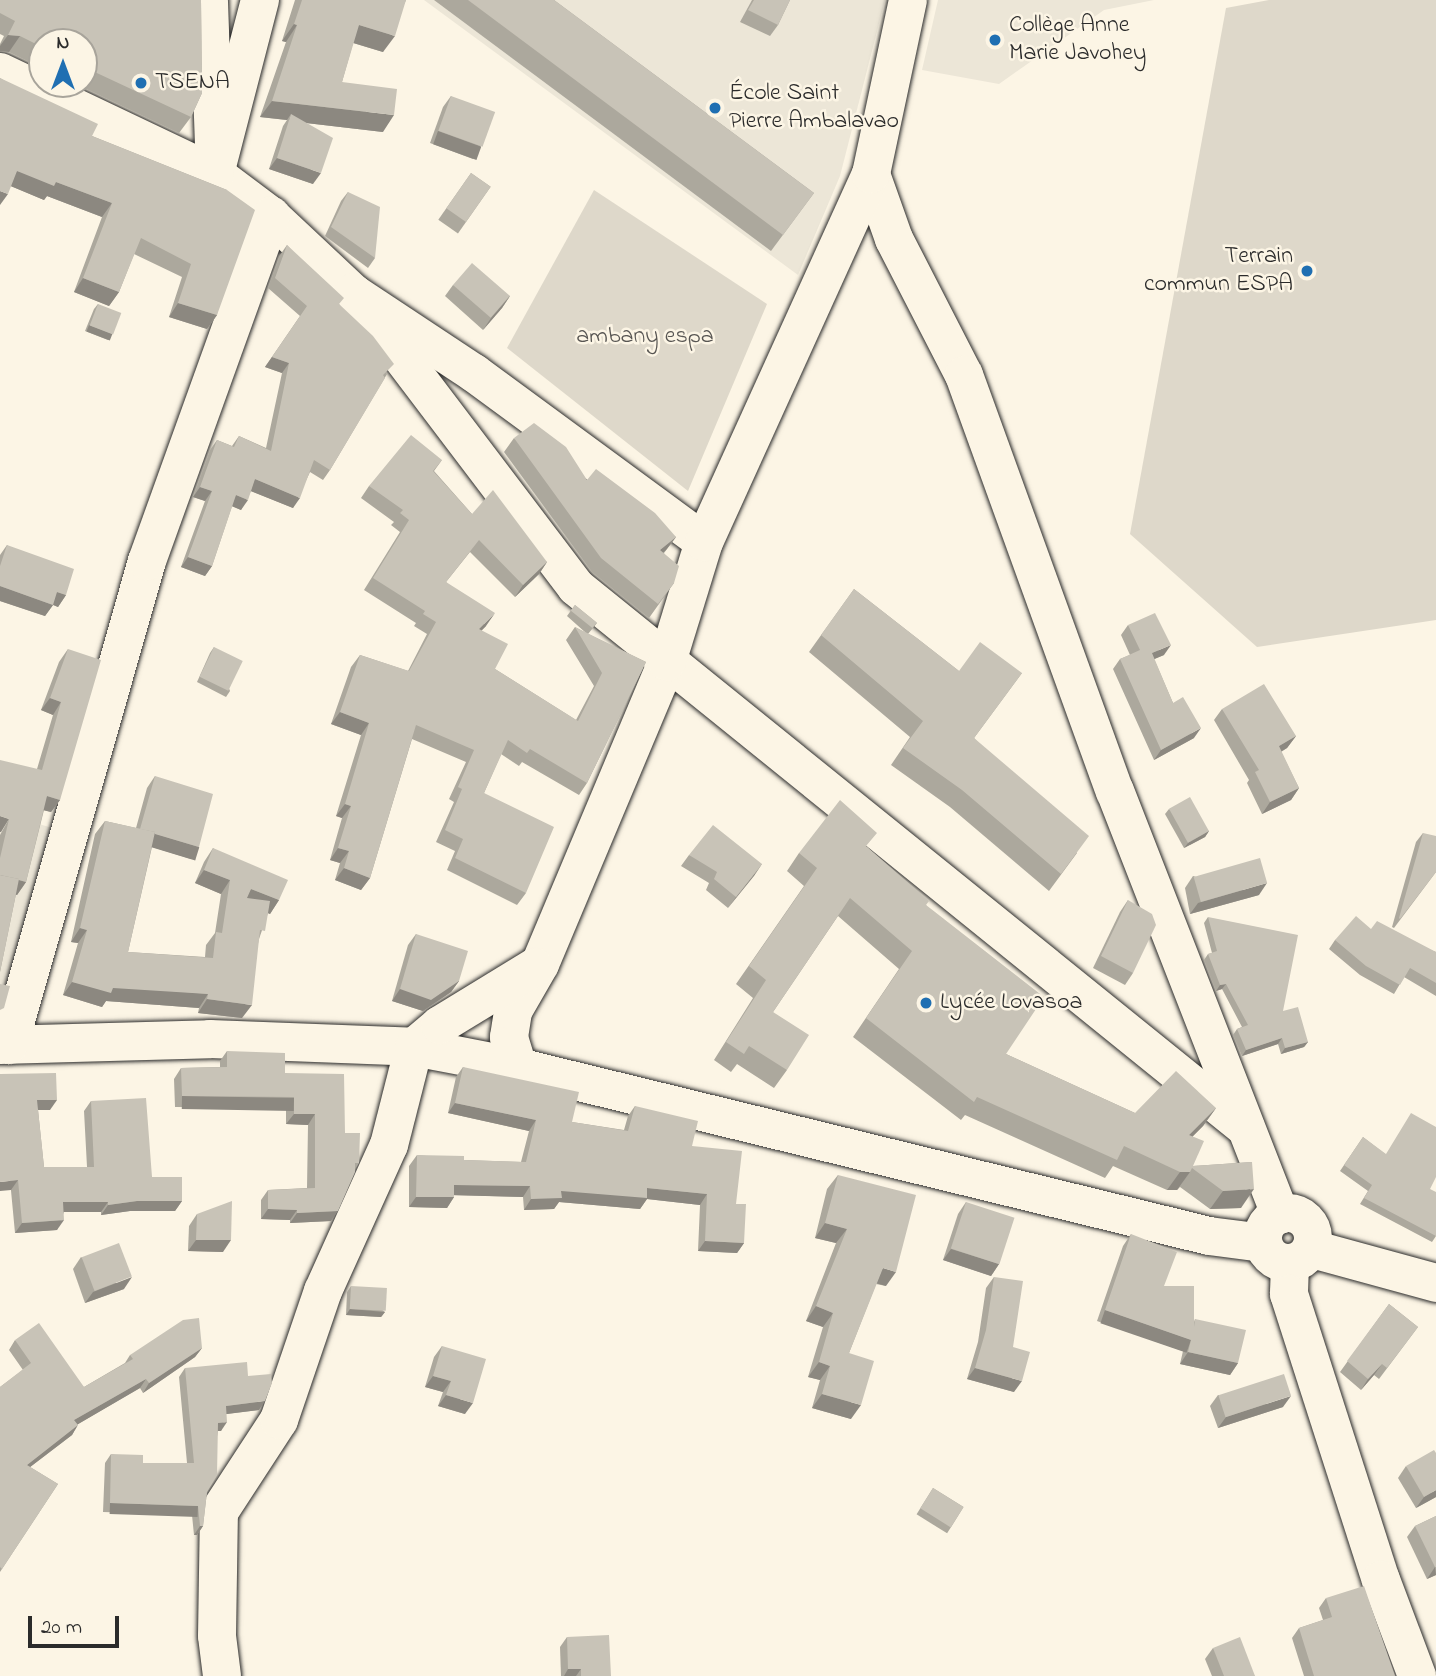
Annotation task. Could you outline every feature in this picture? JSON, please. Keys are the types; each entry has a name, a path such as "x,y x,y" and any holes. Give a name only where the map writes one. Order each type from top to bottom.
{"street":[{"path":"209,0 215,174"},
{"path":"215,174 260,0"},
{"path":"518,1067 509,1037 513,1011 540,964 667,662 704,542 871,174 908,0"},
{"path":"0,72 215,174 271,216 353,293 576,587 1246,1128"},
{"path":"871,174 894,239 964,375 1115,791 1246,1128 1286,1242 1289,1294 1381,1580 1417,1676"},
{"path":"271,216 147,561 4,1045 210,1039 414,1047 518,1067 1209,1236 1286,1242 1436,1283"},
{"path":"353,293 474,373 704,542"},
{"path":"222,1676 217,1636 219,1512 279,1420 323,1291 389,1145 414,1047 440,1024 540,964"}],"shaded area":[{"name":"École Saint Pierre Ambalavao","path":"424,0 885,0 840,176 798,275"},
{"name":"Collège Anne Marie Javohey","path":"938,0 1154,0 1104,10 999,84 922,70"},
{"path":"0,812 52,828 0,1038"}],"green space":[{"name":"Terrain commun ESPA","path":"1269,0 1436,0 1436,620 1257,647 1130,534 1226,8"},
{"name":"ambany espa","path":"594,190 767,304 688,491 507,348"}],"building":[{"name":"TSENA","path":"0,0 201,0 202,93 191,117 98,74 98,28 28,28 28,40 8,35 15,21 0,13"},
{"path":"302,0 406,0 395,36 359,25 342,82 397,89 394,115 272,101 297,25 294,24"},
{"path":"468,0 554,0 814,193 783,235"},
{"path":"754,0 790,0 778,25 748,10"},
{"path":"0,78 28,91 28,98 43,98 98,124 92,136 227,190 255,210 217,315 178,303 191,264 141,238 119,292 83,278 112,203 56,182 54,186 17,171 8,194 0,191"},
{"path":"451,96 495,112 483,147 438,131"},
{"path":"291,114 333,138 321,173 277,158"},
{"path":"471,173 491,187 466,222 446,208"},
{"path":"348,192 380,207 375,258 331,227"},
{"path":"287,245 344,298 339,304 373,336 394,364 383,375 385,378 330,470 314,460 300,498 255,479 248,500 236,495 212,566 188,557 212,491 200,487 217,440 234,447 239,436 271,451 289,363 272,357 307,306 275,278"},
{"path":"472,263 510,296 491,318 453,285"},
{"path":"98,304 121,313 113,334 90,325"},
{"path":"534,423 566,447 587,480 596,469 655,513 676,537 660,550 679,566 674,583 658,604 601,558 514,438"},
{"path":"411,435 442,460 433,471 472,514 493,490 547,562 523,585 479,540 446,582 495,613 479,629 508,644 495,669 578,721 602,673 575,627 646,662 587,783 530,749 527,753 508,740 484,793 554,827 526,893 455,858 463,839 445,830 462,789 458,787 474,750 416,725 370,878 344,868 349,851 338,848 351,806 345,804 369,723 340,712 360,655 409,671 436,622 423,614 425,611 373,578 409,520 400,513 403,510 369,486"},
{"path":"7,545 74,569 66,595 57,592 53,605 0,586 0,566"},
{"path":"854,589 959,671 980,642 1022,673 974,738 1089,836 1061,874 962,790 903,748 923,721 821,635"},
{"path":"575,605 597,623 592,628 571,610"},
{"path":"1155,613 1171,645 1152,653 1173,703 1183,697 1201,728 1161,750 1120,659 1140,650 1128,625"},
{"path":"214,647 243,661 228,691 200,677"},
{"path":"68,649 101,660 60,800 47,796 26,882 0,875 0,858 9,819 0,816 0,760 42,770 61,702 50,698"},
{"path":"1264,684 1296,736 1279,746 1299,788 1270,802 1255,772 1259,770 1222,709"},
{"path":"155,776 213,794 199,847 140,829"},
{"path":"1190,797 1209,831 1188,843 1169,809"},
{"path":"840,800 877,833 866,846 929,901 926,905 1044,997 1006,1054 1135,1113 1176,1071 1216,1108 1189,1135 1204,1141 1193,1166 1252,1162 1254,1189 1223,1191 1192,1168 1190,1172 1180,1172 1124,1146 1117,1160 977,1097 974,1102 866,1018 912,951 850,898 773,1012 809,1035 787,1070 749,1046 744,1054 726,1042 766,980 749,966 817,868 799,853"},
{"path":"105,821 155,832 128,952 213,958 216,932 222,933 230,880 204,870 213,848 288,880 279,900 251,889 247,898 270,901 265,931 260,930 252,1005 207,999 208,994 113,988 111,993 72,982 87,930 80,928"},
{"path":"713,825 762,864 736,897 714,879 717,872 689,855"},
{"path":"1423,833 1436,836 1436,872 1400,919 1399,918"},
{"path":"1260,858 1267,883 1201,902 1194,877"},
{"path":"0,875 19,879 0,972"},
{"path":"1128,900 1152,914 1156,925 1133,973 1101,956"},
{"path":"1356,916 1371,929 1377,921 1436,952 1436,983 1410,968 1400,985 1366,966 1335,940"},
{"path":"1208,917 1298,935 1283,1011 1298,1007 1308,1042 1285,1048 1282,1038 1246,1050 1237,1029 1248,1025 1226,984 1220,985 1208,954 1217,951"},
{"path":"416,934 468,951 459,981 431,1000 400,989"},
{"path":"0,984 10,986 4,1008 0,1010"},
{"path":"227,1051 285,1053 285,1073 344,1074 345,1133 360,1133 359,1163 355,1163 355,1172 338,1211 297,1213 297,1210 268,1209 268,1190 315,1188 315,1114 294,1114 294,1097 182,1096 181,1068 227,1067"},
{"path":"463,1067 579,1092 572,1122 628,1131 635,1106 698,1121 692,1146 742,1151 736,1204 746,1204 744,1243 705,1241 707,1194 647,1188 647,1198 561,1191 562,1198 531,1199 530,1186 454,1185 454,1197 416,1197 417,1155 526,1162 536,1120 455,1103"},
{"path":"56,1073 57,1100 37,1100 44,1167 94,1167 91,1101 146,1098 152,1177 182,1177 182,1201 137,1201 108,1205 108,1202 63,1202 64,1220 22,1223 18,1180 0,1182 0,1074"},
{"path":"1411,1113 1436,1127 1436,1177 1430,1189 1436,1192 1436,1236 1364,1198 1372,1185 1344,1165 1363,1137 1386,1154"},
{"path":"838,1175 916,1195 896,1272 883,1268 849,1353 874,1361 861,1405 822,1394 830,1366 819,1362 833,1313 816,1306 847,1229 825,1223"},
{"path":"232,1201 231,1240 196,1240 197,1214"},
{"path":"966,1202 1015,1218 999,1264 951,1249"},
{"path":"1131,1234 1177,1252 1164,1286 1194,1286 1194,1327 1195,1319 1246,1330 1238,1363 1188,1352 1191,1340 1105,1310"},
{"path":"119,1243 132,1277 95,1291 82,1257"},
{"path":"994,1277 1023,1281 1013,1347 1030,1352 1022,1381 975,1368 986,1330"},
{"path":"351,1286 387,1288 386,1311 350,1309"},
{"path":"1389,1304 1418,1327 1387,1368 1382,1364 1368,1379 1347,1361"},
{"path":"199,1318 202,1348 149,1383 146,1379 74,1420 78,1425 27,1465 58,1484 2,1569 0,1387 31,1363 15,1340 39,1323 84,1387 133,1359 130,1355 183,1320"},
{"path":"442,1346 486,1359 473,1403 446,1395 451,1381 433,1376"},
{"path":"247,1362 248,1376 271,1374 272,1383 265,1401 226,1406 227,1422 218,1423 217,1475 207,1492 203,1526 200,1526 198,1506 110,1503 111,1454 143,1455 143,1463 194,1463 185,1368"},
{"path":"1284,1374 1291,1396 1225,1417 1218,1395"},
{"path":"1434,1450 1436,1490 1424,1497 1406,1466"},
{"path":"933,1488 964,1507 951,1527 920,1508"},
{"path":"1436,1516 1436,1567 1435,1567 1415,1526"},
{"path":"1364,1586 1395,1676 1314,1676 1299,1628 1332,1617 1326,1598"},
{"path":"609,1635 611,1676 581,1676 581,1669 568,1669 567,1637"},
{"path":"1240,1637 1255,1676 1224,1676 1213,1648"}],"place":[{"name":"Collège Anne Marie Javohey","path":"995,40"},
{"name":"TSENA","path":"141,83"},
{"name":"École Saint Pierre Ambalavao","path":"715,108"},
{"name":"Terrain commun ESPA","path":"1307,271"},
{"name":"Lycée Lovasoa","path":"926,1003"}]}
